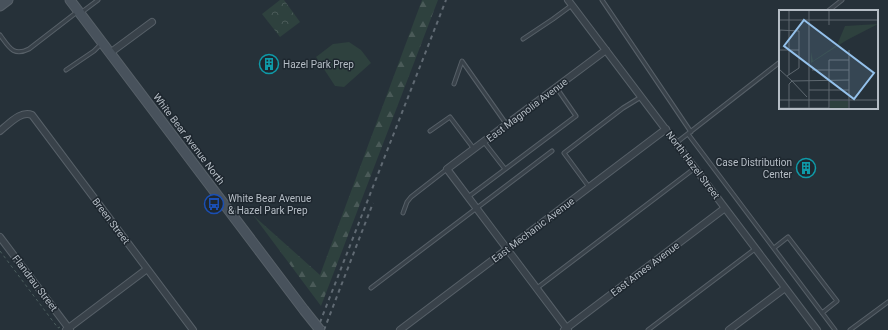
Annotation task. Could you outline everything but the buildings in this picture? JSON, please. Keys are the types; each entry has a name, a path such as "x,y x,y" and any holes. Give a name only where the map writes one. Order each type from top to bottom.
{"main road":[{"path":"0,6 8,0"},
{"name":"White Bear Avenue North","path":"70,0 320,330"}],"street":[{"name":"North Hazel Street","path":"570,2 817,330"},
{"path":"110,53 152,22"},
{"name":"East Magnolia Avenue","path":"447,169 606,50"},
{"name":"Breen Street","path":"0,131 21,115 27,113 32,115 194,330"},
{"name":"East Mechanic Avenue","path":"400,330 666,129"},
{"path":"447,169 566,329"},
{"name":"East Ames Avenue","path":"566,329 726,208"},
{"name":"Flandrau Street","path":"0,237 66,329"},
{"path":"66,329 147,269"},
{"path":"730,330 785,288"}],"lane":[{"path":"0,35 17,53 23,52 98,0"},
{"path":"602,0 690,133 835,330"},
{"path":"829,10 842,0"},
{"path":"523,39 553,19 570,2"},
{"path":"66,70 94,51 102,42"},
{"path":"454,84 462,61 507,124"},
{"path":"676,143 779,63"},
{"path":"468,197 576,116 556,87"},
{"path":"589,187 564,153 623,108 641,97"},
{"path":"430,131 450,117 474,149"},
{"path":"484,142 505,169"},
{"path":"371,288 552,151"},
{"path":"537,288 695,168"},
{"path":"403,213 407,202 411,197 447,169"},
{"path":"774,248 788,237 837,301 822,313"},
{"path":"648,330 756,248"},
{"path":"850,330 888,302"}],"path":[{"path":"0,251 58,328 66,329"}],"green space":[{"path":"280,0 284,0 300,22 280,37 262,14"},
{"path":"422,0 438,0 321,306 253,215 320,275"},
{"path":"349,42 361,50 371,63 344,87 335,86 316,57 333,44"}],"railway":[{"path":"317,330 446,0"},
{"path":"324,330 373,203"}],"place":[{"name":"Hazel Park Prep","path":"269,64"},
{"name":"Case Distribution Center","path":"806,168"},
{"name":"White Bear Avenue & Hazel Park Prep","path":"214,204"}]}
